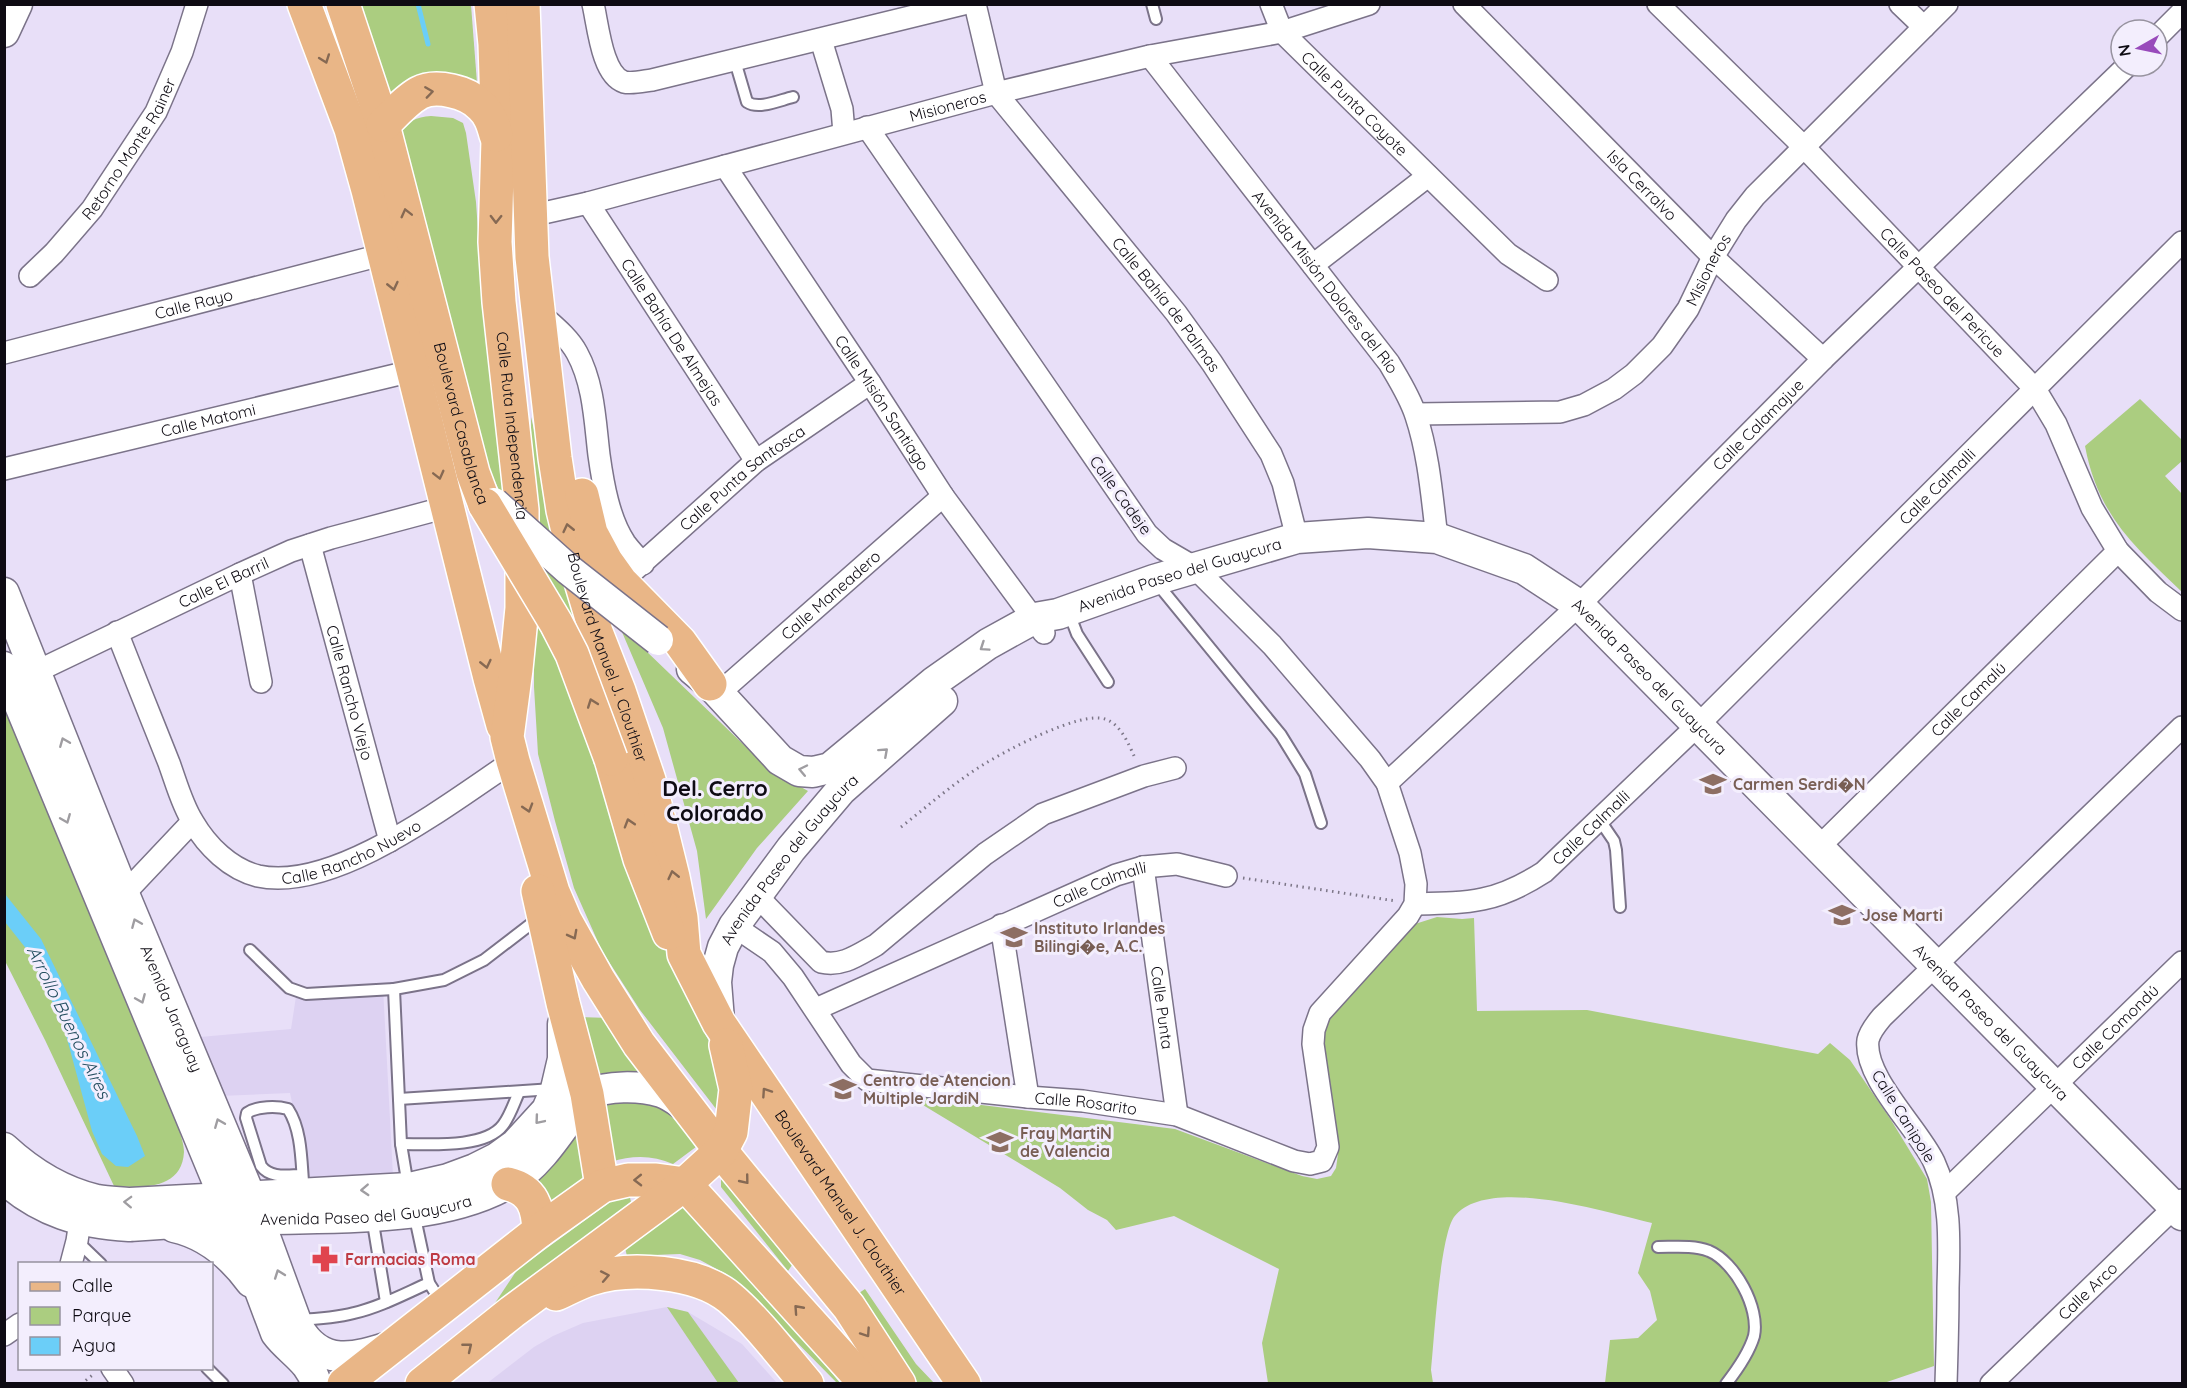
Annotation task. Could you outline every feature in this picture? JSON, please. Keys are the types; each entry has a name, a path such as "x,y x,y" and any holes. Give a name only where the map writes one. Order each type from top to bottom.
{"main road":[{"name":"Boulevard Casablanca","path":"304,4 351,129 385,254 489,678 510,749"},
{"name":"Boulevard Casablanca","path":"343,4 383,125 473,473 572,654 611,759 640,859 666,928 684,954"},
{"name":"Calle Ruta Independencia","path":"491,4 495,44 498,140 495,242 499,302 522,510 522,608 510,749 538,841 536,882 551,910"},
{"path":"514,4 517,199 521,213 530,216"},
{"path":"523,4 530,216 536,310 542,350 568,410 582,495 591,533 606,561 632,573 714,689"},
{"path":"383,125 406,102 421,92 449,91 480,104 490,116 498,140"},
{"name":"Boulevard Manuel J. Clouthier","path":"542,350 555,459 570,540 596,632 649,780 675,887 681,918 684,954 719,1023 964,1383"},
{"path":"551,910 571,1092 603,1186"},
{"path":"551,910 580,947 639,1044 722,1151 849,1307 899,1383"},
{"name":"Boulevard Manuel J. Clouthier","path":"423,1383 512,1312 686,1184 722,1151 731,1132 736,1089 719,1023"},
{"path":"344,1383 392,1346 436,1294 539,1231 603,1186 628,1180 656,1180 686,1184 866,1383"},
{"path":"508,1184 518,1186 535,1202 539,1213 539,1231"},
{"path":"512,1312 591,1279 620,1273 664,1274 691,1279 707,1284 730,1297 807,1383"}],"street":[{"path":"4,32 17,4"},
{"name":"Retorno Monte Rainer","path":"30,276 54,253 92,209 156,112 182,52 197,4"},
{"path":"593,4 607,66 614,77 625,83 652,80 735,61 963,4"},
{"path":"975,4 996,93"},
{"path":"1271,4 1282,32"},
{"name":"Misioneros","path":"530,216 588,203 996,93 1150,56 1282,32 1369,4"},
{"name":"Isla Cerralvo","path":"1464,4 1713,257 1823,359"},
{"name":"Calle Paseo del Pericue","path":"1658,4 1803,146 2035,389 2056,424 2092,507 2118,551 2158,592 2182,610"},
{"path":"1900,4 1924,27"},
{"name":"Misioneros","path":"1416,414 1560,411 1584,405 1614,389 1634,374 1662,346 1689,309 1713,257 1736,220 1755,196 1947,4"},
{"path":"2169,25 2182,12"},
{"name":"Calle Punta Coyote","path":"1282,32 1508,254 1547,280"},
{"path":"821,40 842,110 844,133"},
{"name":"Avenida Misión Dolores del Río","path":"1150,56 1389,363 1405,389 1416,414 1422,437 1437,538"},
{"name":"Calle Calamajue","path":"1387,783 1579,605 1823,359 2115,78"},
{"name":"Calle Bahía de Palmas","path":"996,93 1176,313 1212,363 1271,454 1283,483 1297,538"},
{"name":"Calle Cadeje","path":"867,127 1147,534 1163,549 1194,567 1272,645 1370,759 1387,783 1410,853 1416,884 1415,904"},
{"name":"Calle Misión Santiago","path":"726,166 943,496 1051,619"},
{"path":"1313,265 1428,176"},
{"name":"Calle Bahía De Almejas","path":"588,203 756,462"},
{"name":"Calle Calmalli","path":"1415,904 1468,903 1497,896 1521,887 1544,872 1698,725 2182,242"},
{"name":"Calle Rayo","path":"4,353 385,254"},
{"path":"536,310 567,340 577,352 584,367 594,405 600,459 610,508 624,541 632,573"},
{"name":"Calle Matomi","path":"4,468 412,371"},
{"name":"Calle Punta Santosca","path":"632,573 756,462 870,382"},
{"name":"Calle Maneadero","path":"714,689 943,496"},
{"name":"Avenida Paseo del Guaycura","path":"490,504 658,640 714,689 780,760 799,771 813,772 830,768 934,682 988,644 1154,580 1194,567 1297,538 1368,534 1437,538 1524,568 1579,605 2055,1086 2180,1207"},
{"name":"Calle El Barril","path":"17,674 117,632 240,573 310,544 447,507"},
{"name":"Calle Rancho Viejo","path":"310,544 390,841"},
{"name":"Calle Camalú","path":"1819,847 2118,551"},
{"path":"240,573 261,682"},
{"name":"Avenida Jaraguay","path":"4,592 17,674 191,1117 242,1209 302,1340 316,1383"},
{"name":"Avenida Paseo del Guaycura","path":"719,1023 716,981 723,947 734,926 791,849 841,790 942,701 998,662 1051,619"},
{"name":"Calle Rancho Nuevo","path":"117,632 192,822 215,852 239,869 258,876 298,877 347,861 390,841 510,749"},
{"name":"Avenida Jaraguay","path":"17,674 124,894 243,1150 242,1209 266,1309 276,1333 282,1341 302,1340 328,1354 343,1358 368,1354 392,1346"},
{"name":"Calle Canipole","path":"1946,1383 1948,1266 1945,1192 1934,1162 1876,1076 1869,1057 1868,1040 1882,1017 2182,727"},
{"path":"757,896 822,962 834,965 876,945 985,854 1043,814 1144,776 1175,768"},
{"path":"124,894 192,822"},
{"name":"Calle Calmalli","path":"816,1009 1116,875 1143,867 1177,864 1226,876"},
{"name":"Calle Punta","path":"1143,867 1178,1115"},
{"name":"Calle Rosarito","path":"734,926 772,952 816,1009 851,1065 867,1080 1083,1101 1178,1115 1294,1161 1310,1164 1322,1161 1326,1155 1328,1137 1313,1044 1314,1030 1320,1013 1408,916 1415,904"},
{"path":"1001,925 1028,1097"},
{"name":"Calle Comondú","path":"1945,1192 2182,962"},
{"path":"571,1092 640,1089 660,1092 689,1109"},
{"name":"Avenida Paseo del Guaycura","path":"242,1209 303,1184 454,1204 508,1184 536,1161 571,1092"},
{"name":"Avenida Paseo del Guaycura","path":"4,1179 52,1210 70,1218 100,1224 129,1226 162,1213 242,1209 372,1216 411,1200 448,1179 497,1158 515,1145 547,1110 571,1092"},
{"path":"191,1117 197,1153 195,1172 185,1190 171,1199 162,1213 222,1251 249,1279 266,1309"},
{"name":"Avenida Paseo del Guaycura","path":"4,1148 34,1172 69,1190 80,1219"},
{"name":"Calle Arco","path":"1991,1383 2180,1207"},
{"path":"71,1262 80,1219"},
{"path":"4,1335 18,1324"},
{"path":"113,1370 123,1383"}],"lane":[{"path":"1152,4 1156,19"},
{"path":"735,61 747,102 751,105 757,106 793,97"},
{"path":"1154,580 1281,735 1305,774 1321,823"},
{"path":"1051,619 1077,634 1108,682"},
{"path":"1599,819 1614,841 1620,907"},
{"path":"250,950 288,988 306,994 394,988 444,980 484,960 551,910"},
{"path":"302,1340 329,1318 356,1313 386,1302 436,1294 411,1200 401,1144 394,988"},
{"path":"399,1100 519,1092 571,1092"},
{"path":"401,1144 467,1142 495,1134 504,1125 519,1092"},
{"path":"288,1108 294,1117 297,1129 303,1184 266,1172 243,1150 247,1113 252,1110 288,1108"},
{"path":"372,1216 386,1302"},
{"path":"80,1219 101,1262"},
{"path":"1658,1248 1687,1247 1710,1252 1729,1267 1741,1282 1752,1305 1755,1320 1754,1336 1744,1358 1726,1383"},
{"path":"209,1370 223,1383"}],"path":[{"path":"901,827 986,763 1064,724 1080,720 1106,719 1118,728 1144,776"},
{"path":"1226,876 1415,904"},
{"path":"81,1383 99,1370"}],"shaded area":[{"path":"383,987 393,1176 310,1184 290,1093 220,1096 200,1037 291,1029 297,990"},
{"path":"667,1307 688,1312 742,1344 777,1383 486,1384 534,1347 583,1323"}],"green space":[{"path":"349,5 471,5 478,96 383,104"},
{"path":"431,116 453,118 463,123 466,133 476,202 486,344 508,481 511,514 490,472 400,134 412,120"},
{"path":"2140,399 2182,440 2182,461 2165,476 2182,494 2182,592 2133,543 2108,510 2091,470 2085,446"},
{"path":"531,417 587,646 532,568"},
{"path":"534,620 573,688 646,904 705,1034 717,1055 723,1118 640,1010 602,951 574,888 538,754 534,687"},
{"path":"619,625 769,769 808,791 757,848 706,919 697,851 663,728"},
{"path":"4,707 179,1129 184,1149 182,1164 176,1174 158,1184 136,1187 114,1186 5,961"},
{"path":"1437,917 1474,918 1477,1011 1587,1010 1818,1054 1830,1043 1850,1060 1891,1120 1927,1179 1931,1202 1934,1366 1881,1384 1605,1383 1610,1340 1638,1338 1657,1320 1650,1291 1638,1273 1652,1223 1578,1205 1519,1197 1493,1198 1470,1205 1454,1217 1445,1245 1438,1290 1431,1370 1433,1383 1268,1383 1262,1343 1279,1269 1174,1216 1116,1230 1107,1220 1088,1210 1060,1188 908,1096 1175,1129 1302,1176 1317,1179 1331,1176 1336,1168 1338,1154 1322,1038 1330,1016 1415,924"},
{"path":"579,1017 609,1018 647,1071 591,1074"},
{"path":"613,1100 658,1104 700,1144 673,1164 642,1157 611,1162 599,1106"},
{"path":"582,1127 586,1179 552,1203 537,1179"},
{"path":"729,1177 792,1265 788,1271 721,1187 721,1178"},
{"path":"629,1193 631,1202 491,1309 517,1270 614,1199"},
{"path":"677,1206 687,1206 712,1225 840,1383 837,1383 752,1297 726,1274 700,1260 680,1254 627,1256 623,1240"},
{"path":"865,1289 916,1364 934,1383 917,1383 856,1295"},
{"path":"667,1307 688,1312 739,1383 718,1383"}],"water":[{"name":"Arrollo Buenos Aires","path":"5,894 41,939 137,1136 145,1156 128,1167 116,1166 102,1154 92,1131 63,1024 28,951 5,922"}],"waterway":[{"path":"418,4 428,44"}],"place":[{"name":"Carmen Serdi�N","path":"1713,784"},
{"name":"Jose Marti","path":"1842,915"},
{"name":"Instituto Irlandes Bilingi�e, A.C.","path":"1014,937"},
{"name":"Centro de Atencion Multiple JardiN","path":"843,1089"},
{"name":"Fray MartiN de Valencia","path":"1000,1142"},
{"name":"Farmacias Roma","path":"325,1259"}],"district":[{"name":"Del. Cerro Colorado","path":"715,800"}]}
